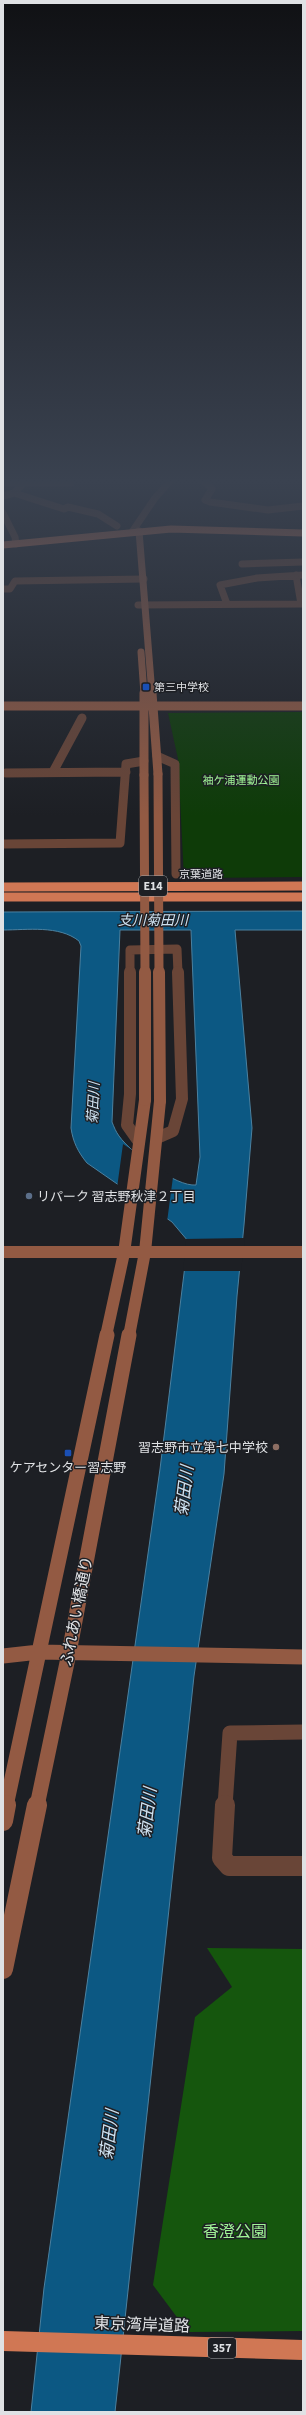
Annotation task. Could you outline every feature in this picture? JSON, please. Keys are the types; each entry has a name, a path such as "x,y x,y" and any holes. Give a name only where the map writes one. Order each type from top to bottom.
{"highway":[{"name":"京葉道路","path":"3,886 303,886"},
{"name":"京葉道路","path":"3,897 303,897"},
{"name":"東京湾岸道路","path":"3,2341 303,2350"}],"street":[{"path":"141,591 142,605 302,604 301,591"},
{"path":"222,591 227,604"},
{"name":"ふれあい橋通り","path":"3,1821 124,1253 145,1100 145,706 142,605"},
{"name":"ふれあい橋通り","path":"3,1969 69,1652 148,1231 160,1101 158,756 154,706 142,605"},
{"path":"3,706 303,706"},
{"path":"53,772 82,718"},
{"path":"158,756 175,764 176,874"},
{"path":"3,844 120,843 126,764 144,761"},
{"path":"6,773 126,772"},
{"path":"139,1142 127,1125 130,1094 130,950 177,949 182,1098 173,1131 157,1138"},
{"path":"3,1252 303,1252"},
{"path":"3,1656 39,1652 69,1652 224,1657 303,1657"},
{"path":"303,1732 230,1733 222,1858 229,1866 303,1866"}],"green space":[{"name":"袖ケ浦運動公園","path":"303,712 303,877 184,878 178,759 168,713"},
{"name":"香澄公園","path":"207,1948 303,1949 303,2331 188,2332 153,2285 195,2017 232,1987"}],"water":[{"path":"303,911 303,930 235,930 252,1128 237,1296 224,1474 194,1676 115,2412 31,2412 44,2288 160,1469 188,1241 172,1222 87,1163 75,1142 71,1128 81,946 79,941 71,936 52,930 3,930 3,912","holes":["120,930 191,930 200,1157 196,1185 177,1181 143,1160 119,1136 112,1122"]}],"pier":[{"path":"123,1144 173,1177 167,1222 117,1188"},
{"path":"245,1238 241,1271 183,1271 186,1241 183,1239"}],"place":[{"name":"第三中学校","path":"146,687"},
{"name":"リパーク 習志野秋津２丁目","path":"29,1196"},
{"name":"習志野市立第七中学校","path":"276,1447"},
{"name":"ケアセンター習志野","path":"68,1453"}],"water label":[{"name":"支川菊田川","path":"153,920"},
{"name":"菊田川","path":"93,1103"},
{"name":"菊田川","path":"184,1491"},
{"name":"菊田川","path":"147,1813"},
{"name":"菊田川","path":"109,2135"}]}
